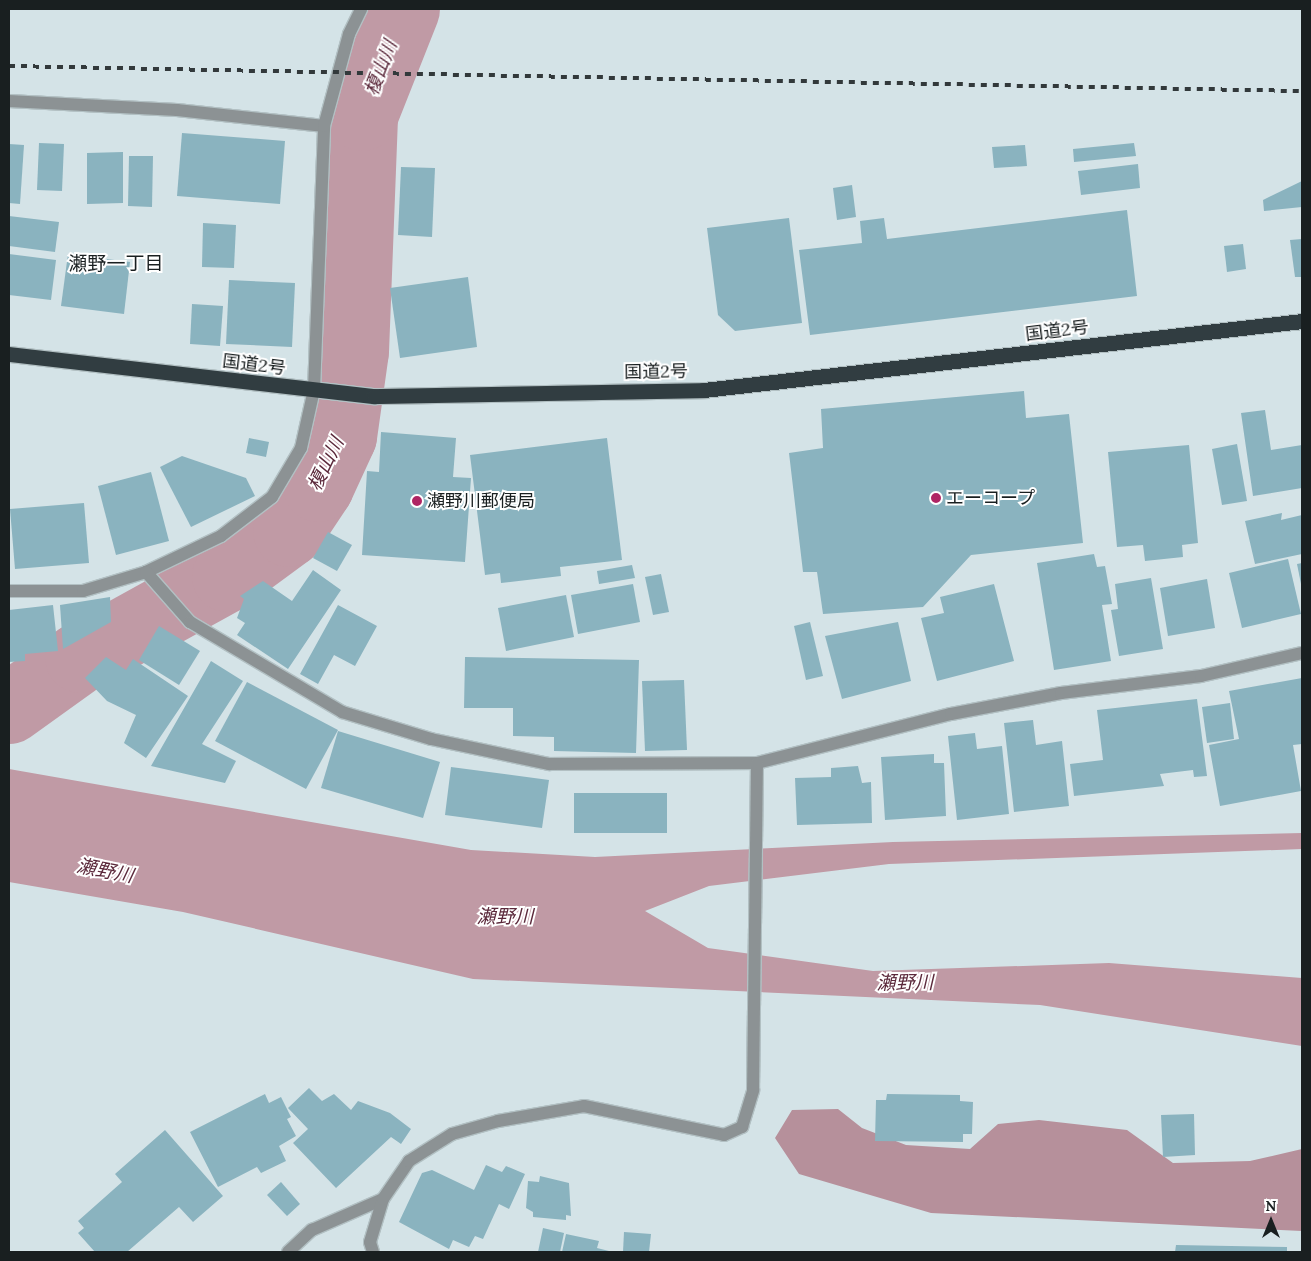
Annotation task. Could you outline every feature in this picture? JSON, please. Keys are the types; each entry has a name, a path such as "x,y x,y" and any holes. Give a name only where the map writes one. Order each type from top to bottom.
{"highway":[{"name":"国道2号","path":"9,354 374,396 704,390 1302,321"}],"street":[{"path":"9,591 83,591 146,572 221,536 272,497 302,448 318,391 324,126 349,34 361,9"},
{"path":"9,101 177,110 324,126"},
{"path":"146,572 190,622 270,672 351,714 430,739 549,764 757,763 951,714 1061,693 1201,676 1302,653"},
{"path":"372,1252 370,1242 383,1199 409,1161 452,1134 498,1120 584,1106 724,1135 742,1127 753,1090 757,763"},
{"path":"288,1252 312,1230 383,1199"}],"shaded area":[{"path":"838,1109 862,1128 906,1145 970,1149 998,1124 1039,1120 1127,1130 1173,1163 1250,1161 1302,1149 1302,1231 931,1213 799,1174 775,1138 792,1110"}],"water":[{"name":"瀬野川","path":"9,769 471,850 595,857 893,842 1302,833 1302,849 889,864 709,886 645,911 708,948 873,971 1109,963 1302,978 1302,1046 1040,1005 473,979 183,912 9,882"}],"building":[{"path":"182,133 285,141 280,204 177,196"},
{"path":"39,143 64,144 62,191 37,190"},
{"path":"1134,143 1136,156 1074,162 1073,149"},
{"path":"9,144 24,145 20,204 9,203"},
{"path":"1025,145 1027,166 994,168 992,147"},
{"path":"123,152 123,203 87,204 87,153"},
{"path":"129,156 153,156 152,207 128,206"},
{"path":"1138,164 1140,188 1081,195 1078,171"},
{"path":"401,167 435,168 432,237 398,235"},
{"path":"1302,181 1302,207 1264,211 1263,200"},
{"path":"852,185 856,217 837,220 833,188"},
{"path":"1127,210 1137,296 810,335 799,250 862,243 860,221 884,218 887,239"},
{"path":"9,216 59,222 55,252 9,246"},
{"path":"789,218 802,323 735,331 718,315 707,228"},
{"path":"203,223 236,225 234,268 202,267"},
{"path":"1302,239 1302,277 1295,277 1290,240"},
{"path":"1243,244 1246,269 1227,272 1224,246"},
{"path":"9,254 56,260 51,300 9,295"},
{"path":"68,254 130,262 124,314 61,306"},
{"path":"468,277 477,347 400,358 390,288"},
{"path":"229,280 295,283 292,347 226,344"},
{"path":"192,304 223,306 220,346 190,344"},
{"name":"エーコープ","path":"1024,391 1026,418 1069,414 1083,543 971,555 923,607 823,614 817,572 803,572 789,453 823,448 821,409"},
{"path":"1265,410 1271,450 1302,445 1302,488 1253,496 1241,413"},
{"path":"381,432 456,438 453,477 471,478 465,562 362,555 367,471 379,472"},
{"path":"249,438 269,442 266,457 246,453"},
{"path":"607,438 622,560 560,567 561,576 501,583 500,573 485,575 470,455"},
{"path":"1237,444 1247,501 1222,505 1212,449"},
{"path":"1189,445 1198,543 1182,545 1183,557 1145,561 1143,545 1117,547 1108,452"},
{"path":"182,456 246,478 255,496 191,527 160,467"},
{"path":"151,472 169,541 116,555 98,486"},
{"path":"84,503 89,563 15,569 10,509"},
{"path":"1282,513 1281,520 1302,515 1302,554 1255,564 1245,521"},
{"path":"328,532 352,545 337,571 313,558"},
{"path":"1094,554 1097,567 1105,566 1112,604 1102,605 1111,661 1054,670 1037,563"},
{"path":"1288,559 1301,614 1242,628 1229,573"},
{"path":"1302,563 1302,584 1301,584 1297,564"},
{"path":"632,565 635,578 599,584 597,571"},
{"path":"313,570 341,590 288,669 237,635 245,623 237,618 244,599 240,596 263,581 292,601"},
{"path":"661,574 669,612 653,615 645,577"},
{"path":"1151,578 1163,649 1119,656 1111,610 1118,609 1115,584"},
{"path":"1207,579 1215,628 1168,636 1160,588"},
{"path":"633,584 640,622 578,634 571,595"},
{"path":"994,584 1014,661 937,681 921,618 944,613 940,597"},
{"path":"566,595 574,637 506,651 498,608"},
{"path":"110,597 111,622 63,649 60,605"},
{"path":"53,605 58,651 25,654 25,661 9,662 9,610"},
{"path":"338,605 377,626 355,666 334,655 318,684 300,674"},
{"path":"810,622 823,676 806,680 794,626"},
{"path":"898,622 911,681 842,699 825,636"},
{"path":"159,626 200,651 179,685 139,660"},
{"path":"106,657 126,670 133,659 188,696 146,758 124,743 136,715 107,701 85,678"},
{"path":"465,657 639,660 636,753 554,751 554,737 513,736 513,708 464,708"},
{"path":"211,661 243,681 202,744 236,761 225,783 151,766"},
{"path":"1302,678 1302,744 1293,745 1301,791 1220,806 1209,745 1239,739 1229,691"},
{"path":"684,680 687,750 645,751 642,681"},
{"path":"247,682 338,730 306,789 215,741"},
{"path":"1197,699 1207,776 1194,777 1193,770 1160,774 1164,786 1074,796 1070,764 1103,760 1097,710"},
{"path":"1230,703 1234,739 1207,743 1202,707"},
{"path":"1033,720 1036,745 1062,741 1069,806 1014,812 1004,723"},
{"path":"338,731 440,762 423,818 321,788"},
{"path":"975,733 977,749 1002,746 1009,814 957,820 948,736"},
{"path":"934,754 934,763 944,763 946,816 885,820 881,757"},
{"path":"858,766 862,783 871,782 872,823 797,825 795,778 831,777 831,768"},
{"path":"451,767 549,780 542,828 445,815"},
{"path":"574,793 667,793 667,833 574,833"},
{"path":"309,1088 322,1101 334,1094 351,1110 358,1101 390,1113 411,1129 401,1144 391,1137 336,1188 293,1143 308,1129 288,1108"},
{"path":"265,1094 269,1103 281,1097 291,1117 287,1119 296,1136 279,1146 286,1161 261,1173 257,1167 218,1187 190,1132"},
{"path":"887,1094 960,1095 960,1101 973,1102 972,1134 963,1134 963,1142 875,1141 876,1100 886,1100"},
{"path":"1194,1114 1195,1155 1163,1157 1161,1115"},
{"path":"165,1130 223,1196 193,1222 179,1207 127,1252 95,1252 78,1233 84,1228 78,1221 122,1182 115,1174"},
{"path":"486,1165 502,1172 506,1166 525,1174 509,1209 499,1204 483,1239 475,1236 469,1247 453,1240 449,1249 399,1222 422,1173 432,1170 474,1190"},
{"path":"540,1176 569,1183 571,1216 566,1215 566,1220 533,1217 533,1212 526,1208 528,1181 539,1182"},
{"path":"281,1182 300,1204 287,1216 267,1195"},
{"path":"543,1228 564,1233 560,1252 538,1252"},
{"path":"624,1232 651,1234 649,1252 623,1252"},
{"path":"566,1234 599,1241 597,1248 613,1252 562,1252"},
{"path":"1176,1245 1287,1247 1287,1252 1175,1252"}],"waterway":[{"name":"榎山川","path":"9,708 80,657 227,576 288,531 318,486 341,436 353,351 362,115 404,9"}],"railway":[{"path":"9,66 1302,91"}],"place":[{"name":"エーコープ","path":"936,498"},
{"name":"瀬野川郵便局","path":"417,501"}],"district":[{"name":"瀬野一丁目","path":"116,264"}]}
